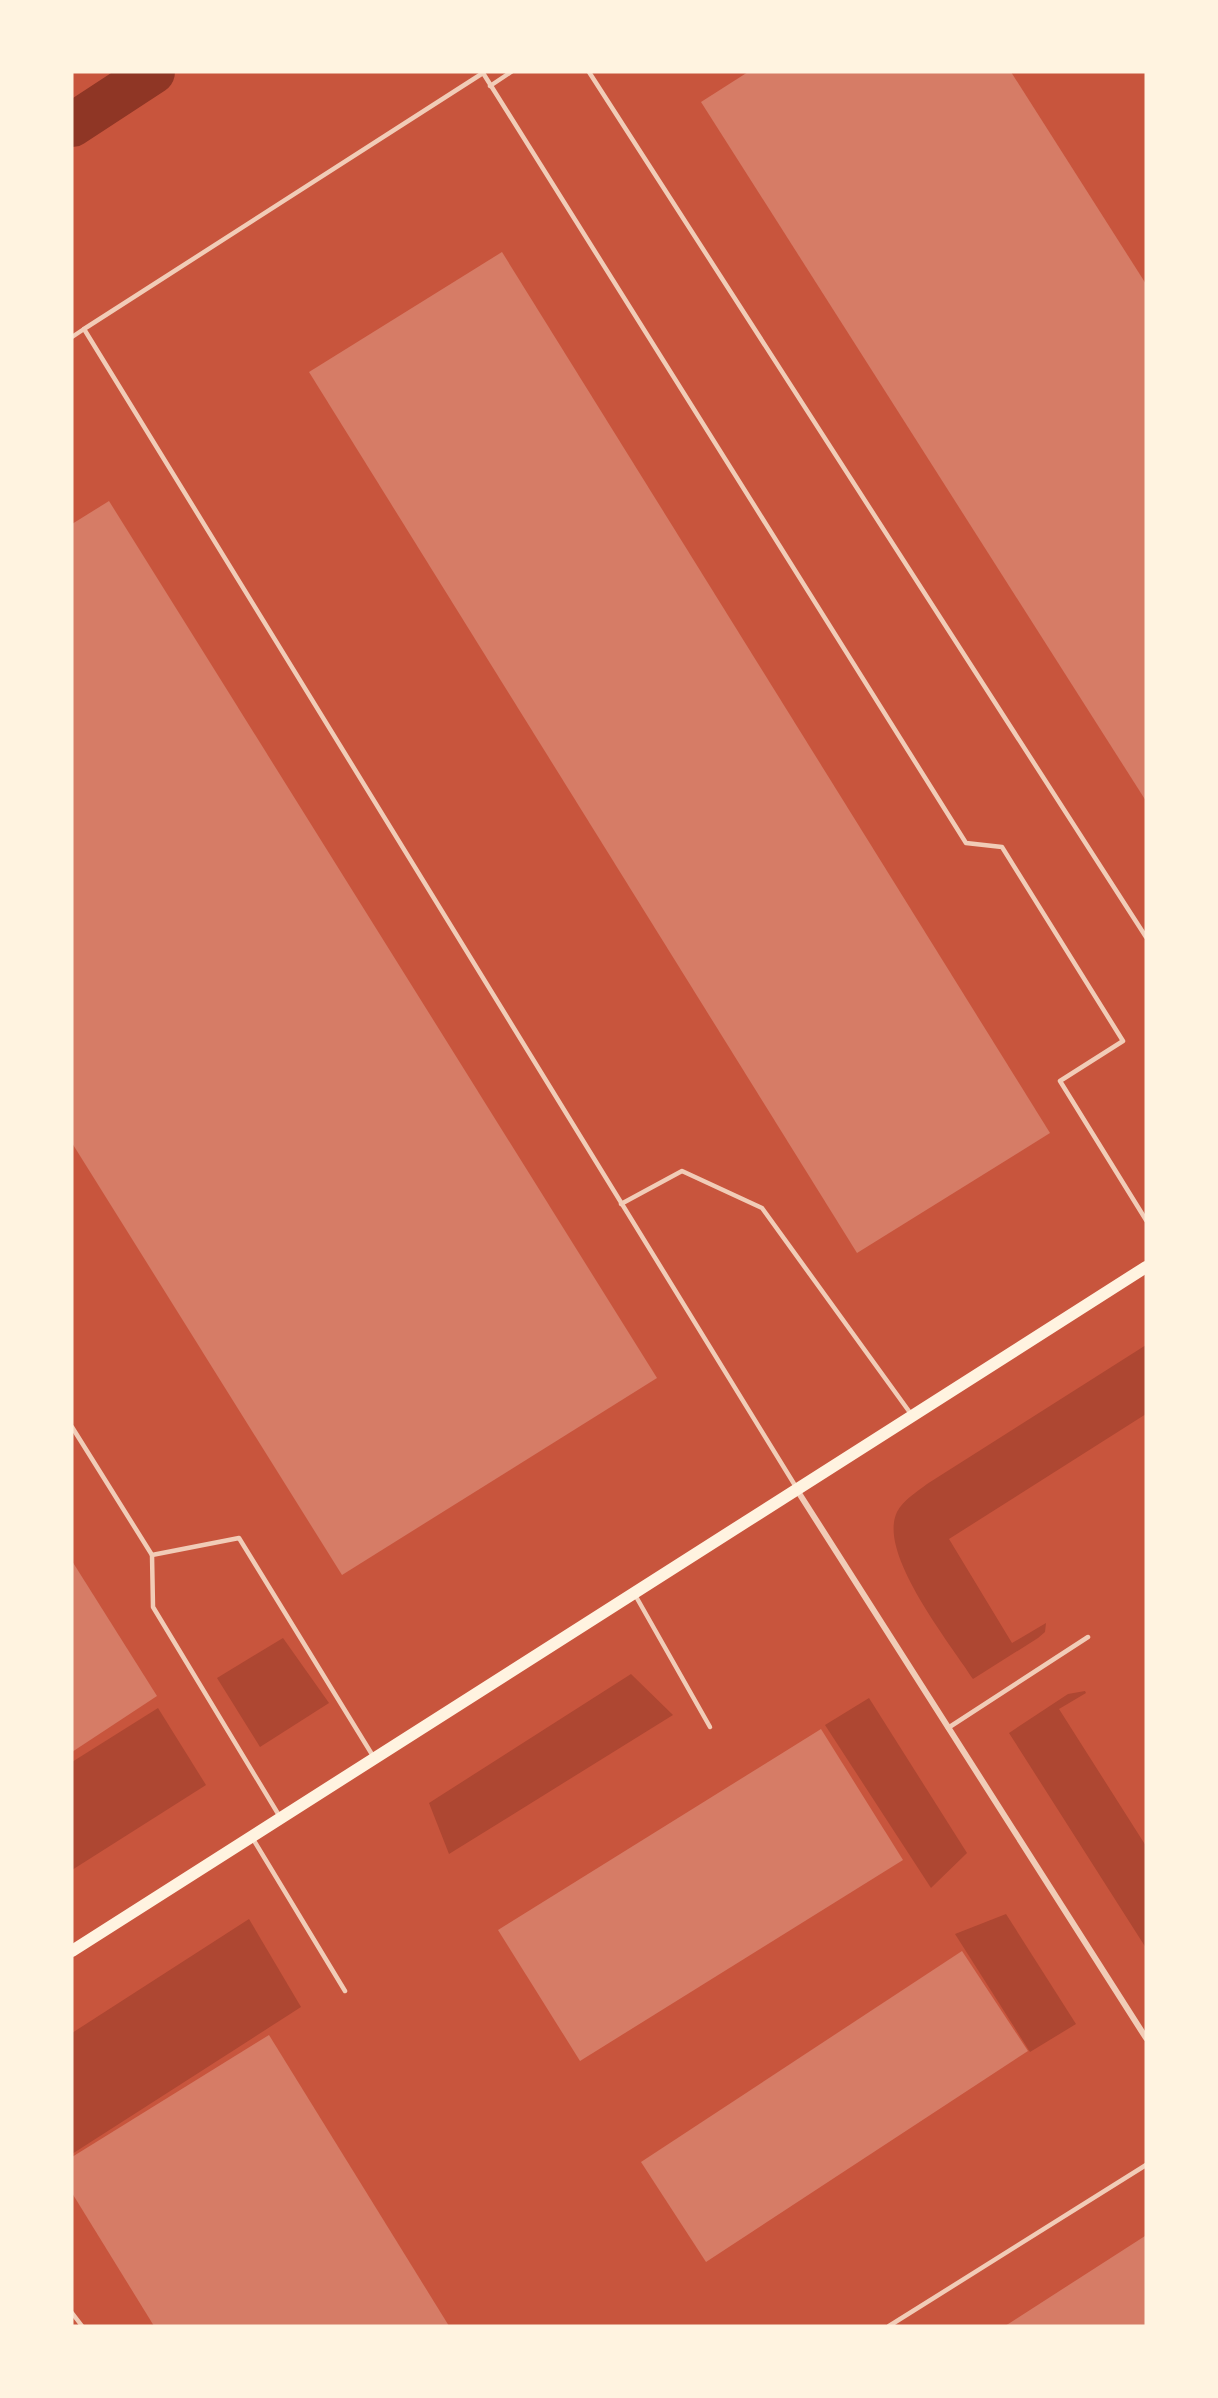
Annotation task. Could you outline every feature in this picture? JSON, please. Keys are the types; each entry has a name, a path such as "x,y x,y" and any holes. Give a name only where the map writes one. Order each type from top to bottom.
{"main road":[{"path":"72,1951 1146,1267"}],"street":[{"path":"797,1490 1146,2038"}],"lane":[{"path":"490,86 511,72"},
{"path":"589,72 1146,937"},
{"path":"72,337 483,73 966,843 1002,847 1123,1041 1060,1081 1146,1220"},
{"path":"84,329 797,1490"},
{"path":"621,1204 682,1171 762,1208 913,1416"},
{"path":"72,1427 152,1555 153,1607 280,1818"},
{"path":"152,1555 239,1538 375,1759"},
{"path":"634,1593 710,1726"},
{"path":"948,1728 1088,1637"},
{"path":"252,1836 345,1991"},
{"path":"1139,2026 1146,2021"},
{"path":"889,2326 1146,2165"},
{"path":"72,2313 82,2326"}],"shaded area":[{"path":"1146,1345 1146,1414 949,1539 1012,1643 1046,1623 1045,1632 1038,1638 973,1679 934,1621 906,1573 897,1550 894,1529 897,1512 906,1500 927,1484"},
{"path":"283,1638 329,1703 260,1747 217,1678"},
{"path":"631,1674 673,1715 449,1854 429,1803"},
{"path":"1085,1691 1086,1693 1059,1709 1146,1846 1146,1948 1009,1733 1068,1694"},
{"path":"869,1698 967,1853 931,1888 825,1725"},
{"path":"158,1708 206,1785 72,1870 72,1762"},
{"path":"1006,1914 1076,2024 1030,2052 955,1934"},
{"path":"249,1919 301,2007 72,2154 72,2033"}],"building":[{"path":"748,72 1011,72 1146,284 1146,801 701,102"},
{"path":"502,252 1050,1133 857,1253 309,372"},
{"path":"109,501 657,1378 342,1575 72,1143 72,524"},
{"path":"72,1561 157,1696 72,1752"},
{"path":"821,1729 903,1860 580,2061 498,1930"},
{"path":"962,1951 1028,2051 706,2262 641,2162"},
{"path":"269,2035 449,2326 154,2326 72,2193 72,2157"},
{"path":"1145,2236 1146,2326 1005,2326"}],"waterway":[{"path":"72,125 153,72"}]}
